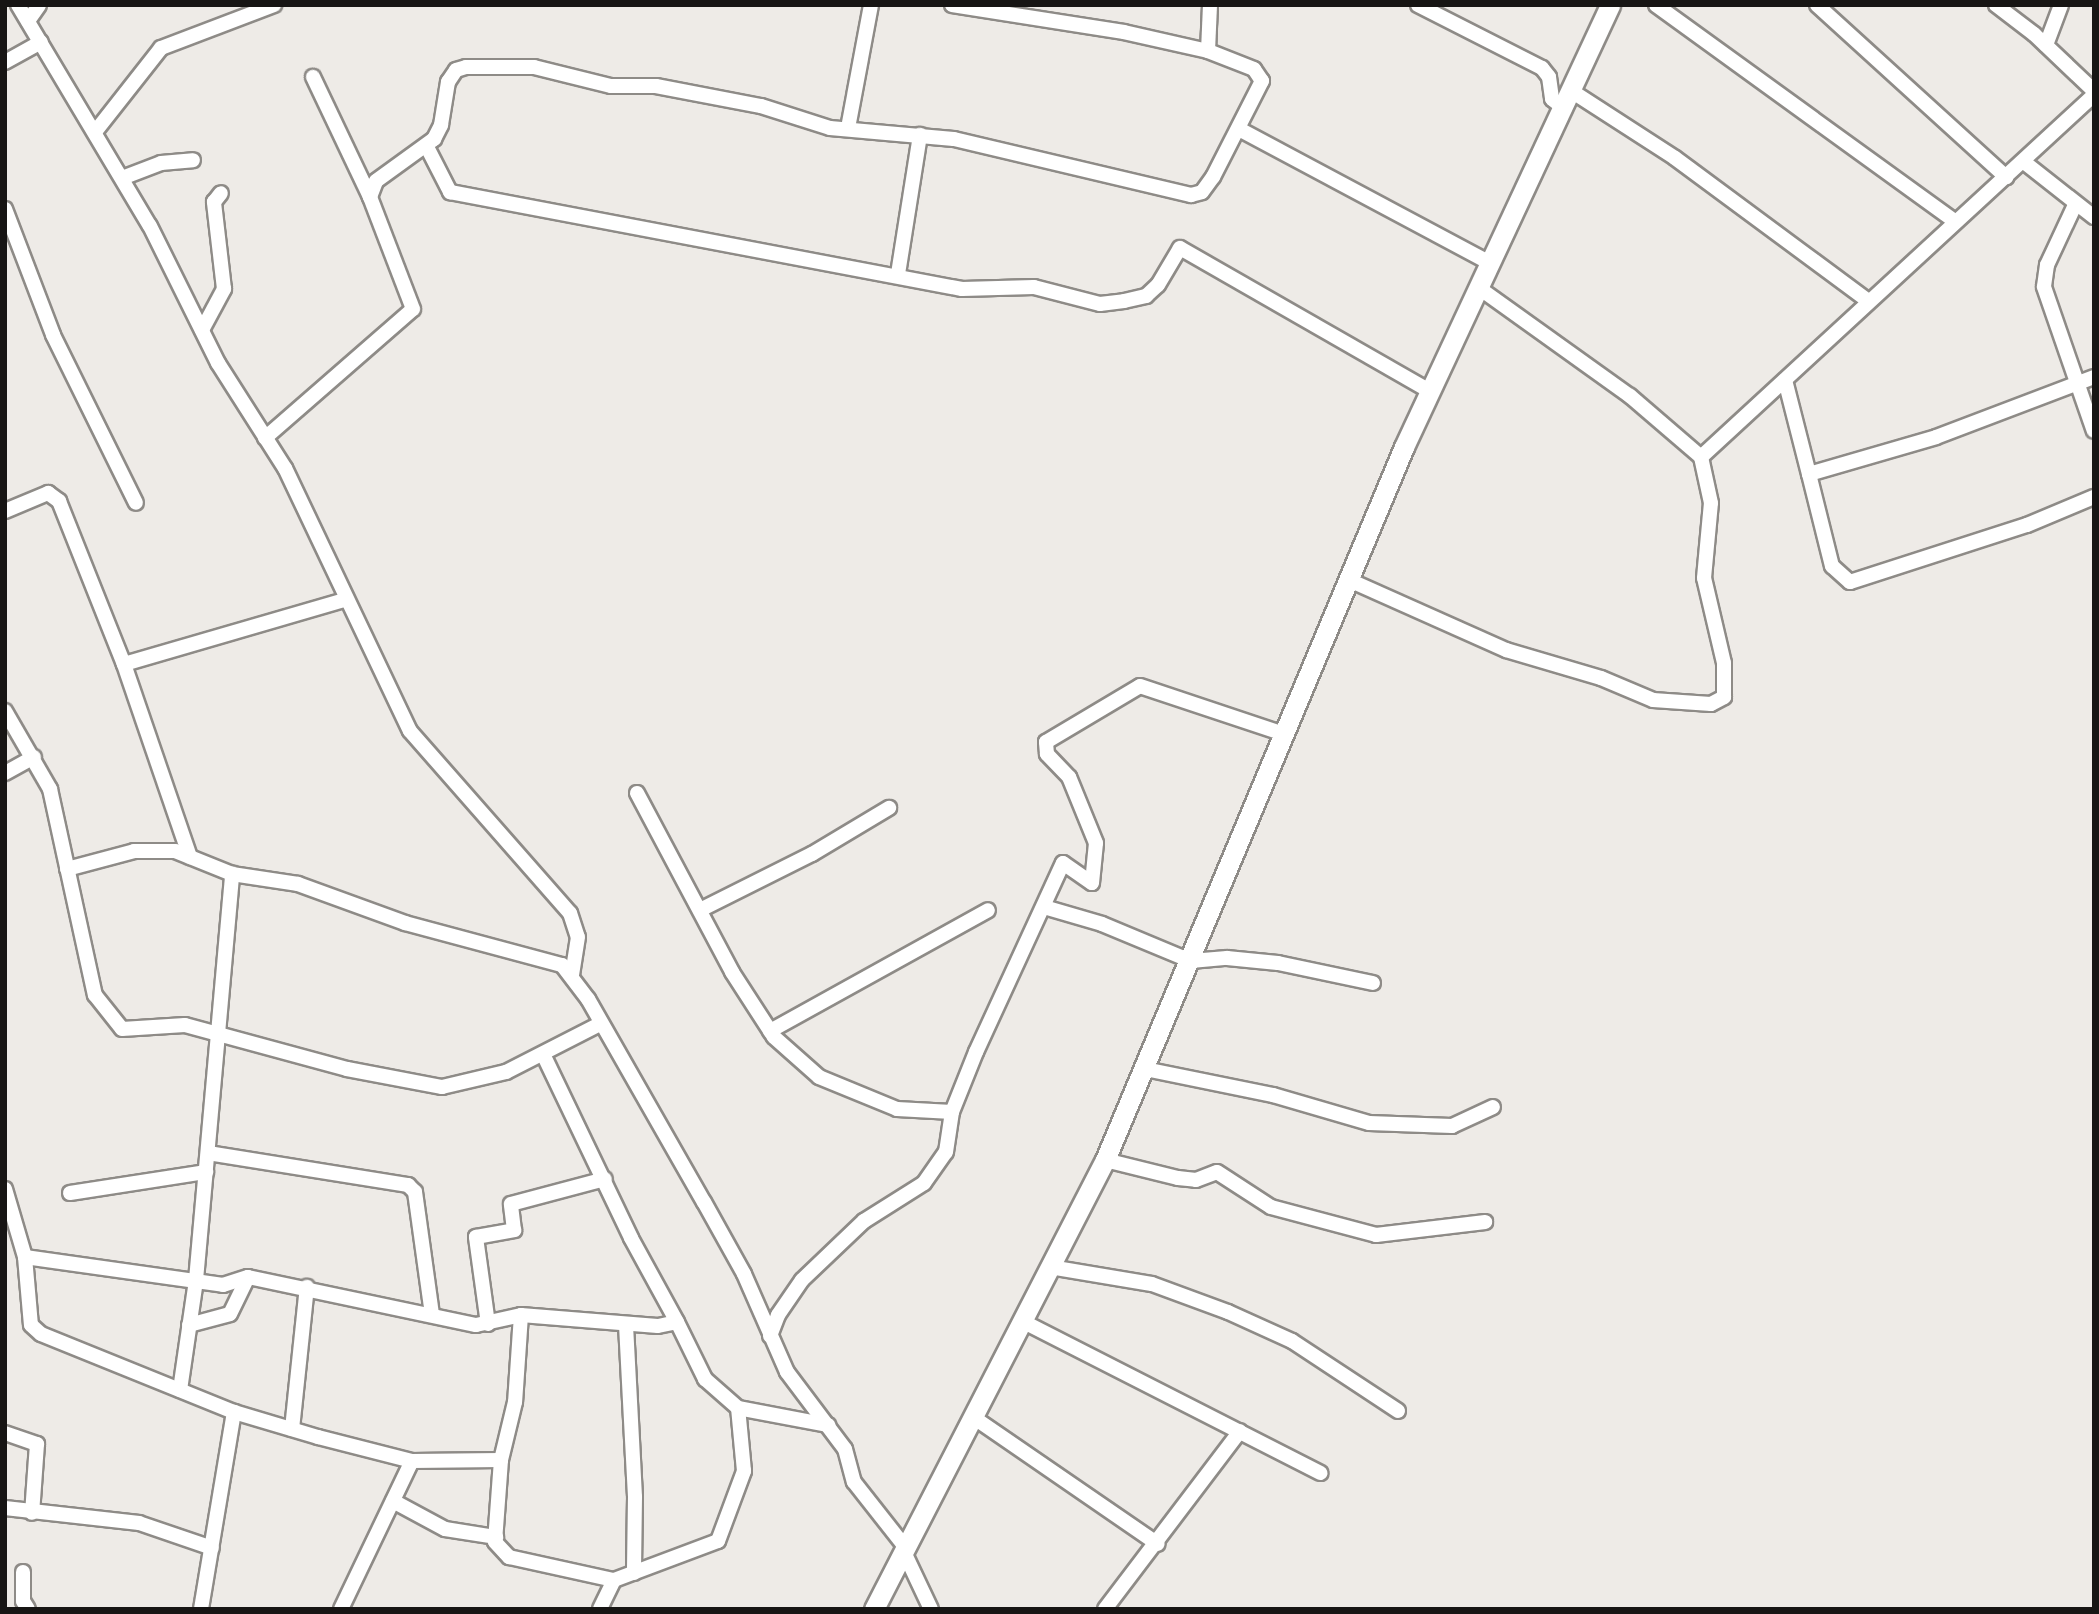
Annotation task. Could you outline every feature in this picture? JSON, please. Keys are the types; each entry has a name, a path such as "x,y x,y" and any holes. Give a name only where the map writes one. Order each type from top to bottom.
{"street":[{"path":"18,5 122,178 202,330 285,468 345,600 410,731 570,912 578,937 572,975"},
{"path":"28,21 39,5"},
{"path":"95,132 160,48 274,5"},
{"path":"848,128 871,5"},
{"path":"370,197 376,181 427,147 441,125 448,82 456,70 466,67 512,65 611,86 656,86 771,109 830,128 920,135 1013,149 1191,195 1202,192 1239,130 1261,75 1208,51 1124,32 952,5"},
{"path":"1208,51 1210,5"},
{"path":"1418,5 1542,68 1549,77 1552,99 1569,100 1675,158 1867,300"},
{"path":"874,1609 1105,1160 1191,961 1281,733 1478,287 1569,100 1610,5"},
{"path":"1656,5 1954,220"},
{"path":"1817,5 2006,177"},
{"path":"1702,457 1954,220 2024,162 2094,93 2046,45 1996,5"},
{"path":"2046,45 2060,5"},
{"path":"5,62 41,42"},
{"path":"265,438 413,309 370,197 313,77"},
{"path":"1239,130 1490,263"},
{"path":"898,274 920,135"},
{"path":"427,147 450,192 898,274 962,289 1055,290 1100,304 1146,296 1180,248 1431,392"},
{"path":"122,178 161,163 193,160"},
{"path":"2024,162 2075,205 2094,217"},
{"path":"202,330 224,289 214,202 221,193"},
{"path":"2075,205 2047,265 2044,287 2087,379 2094,431"},
{"path":"5,209 53,335 136,503"},
{"path":"1349,580 1506,650 1601,678 1653,700 1711,704 1724,697 1727,681 1704,578 1711,503 1702,457 1630,396 1478,287"},
{"path":"1809,474 1936,437 2087,379"},
{"path":"1785,380 1832,566 1850,582 2027,525 2094,497"},
{"path":"5,511 48,494 59,501 124,664 190,857"},
{"path":"124,664 345,600"},
{"path":"770,1336 778,1315 802,1280 864,1221 925,1183 946,1152 952,1112 1063,863 1092,883 1096,843 1069,777 1046,754 1046,743 1140,686 1281,733"},
{"path":"5,711 34,757 50,789 95,995 122,1029 185,1025 219,1032 347,1069 442,1087 506,1072 600,1024"},
{"path":"5,773 34,757"},
{"path":"637,793 770,1031 819,1077 897,1109 952,1112"},
{"path":"700,910 812,854 890,808"},
{"path":"67,869 156,848 190,857 232,874 298,884 405,923 548,958 572,975 744,1274 787,1372 845,1449 854,1482 905,1550 931,1609"},
{"path":"180,1390 196,1280 232,874"},
{"path":"1044,907 1114,928 1191,961 1227,958 1278,963 1373,983"},
{"path":"770,1031 988,910"},
{"path":"542,1054 705,1378 738,1408 828,1425"},
{"path":"1145,1069 1261,1092 1369,1123 1407,1127 1452,1126 1493,1107"},
{"path":"208,1153 408,1185 415,1192 432,1314"},
{"path":"1105,1160 1196,1180 1217,1172 1271,1207 1376,1235 1485,1222"},
{"path":"70,1193 206,1172"},
{"path":"488,1324 476,1237 514,1230 511,1204 605,1179"},
{"path":"5,1189 8,1212 25,1257 34,1330 234,1412 292,1429 412,1461 501,1460"},
{"path":"25,1257 223,1285 247,1277 488,1324 521,1315 626,1325 677,1322"},
{"path":"1051,1267 1152,1284 1228,1312 1292,1341 1398,1411"},
{"path":"189,1325 230,1314 247,1277"},
{"path":"292,1429 307,1287"},
{"path":"521,1315 515,1402 501,1460 496,1537 500,1551 509,1556 614,1580 711,1545 723,1534 744,1471 738,1408"},
{"path":"1022,1321 1320,1473"},
{"path":"626,1325 633,1428 634,1573"},
{"path":"201,1609 234,1412"},
{"path":"973,1417 1158,1544"},
{"path":"1105,1609 1158,1544 1240,1431"},
{"path":"5,1433 37,1444 32,1513"},
{"path":"341,1609 412,1461"},
{"path":"393,1501 446,1529 496,1537"},
{"path":"5,1508 139,1523 212,1548"},
{"path":"23,1572 23,1601 29,1609"},
{"path":"600,1609 614,1580"}]}
